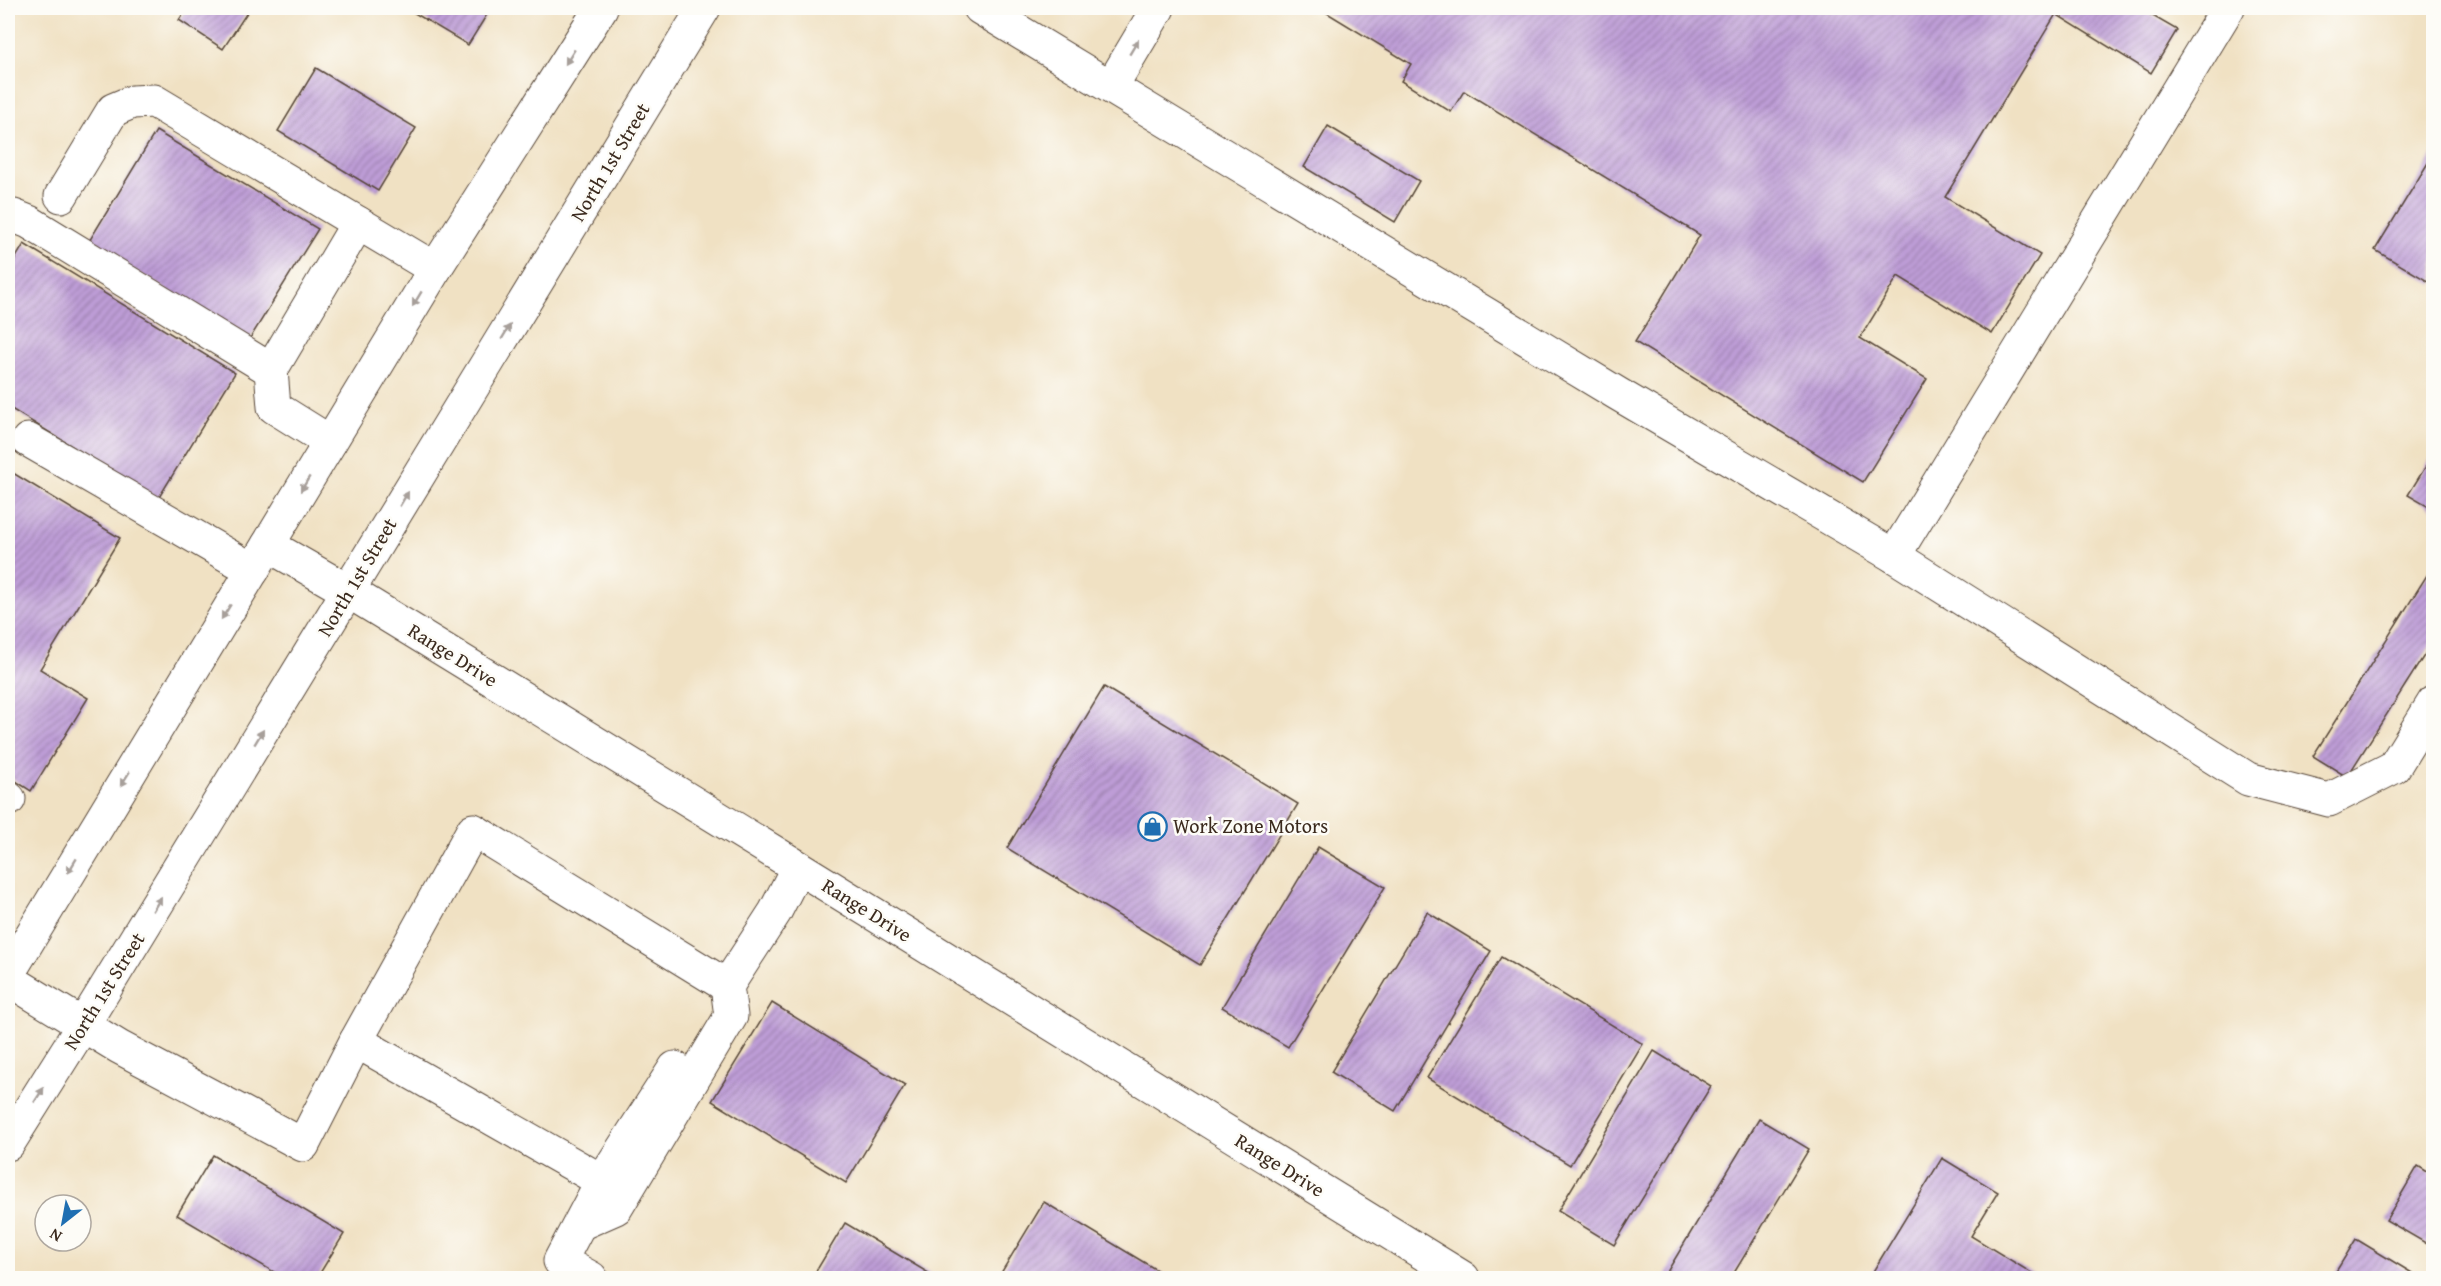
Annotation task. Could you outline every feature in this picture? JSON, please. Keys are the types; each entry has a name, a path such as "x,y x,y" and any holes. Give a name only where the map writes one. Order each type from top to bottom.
{"main road":[{"path":"8,974 435,269 601,8"},
{"name":"North 1st Street","path":"8,1144 704,8"},
{"path":"1110,87 1158,8"},
{"path":"1894,556 2228,8"},
{"path":"1000,13 1110,87 1618,394 1894,556 2248,779 2329,800 2394,767 2433,702"},
{"path":"61,196 113,110 132,102 154,101 435,269"},
{"path":"8,218 14,216 29,222 271,370"},
{"path":"330,442 274,407 271,370 358,223"},
{"name":"Range Drive","path":"28,440 260,557 348,591 1463,1278"},
{"path":"8,979 119,1047 303,1145 356,1041 473,830 727,986"},
{"path":"591,1278 560,1261 582,1223 602,1181 775,912 798,867"},
{"path":"582,1223 616,1208 731,1016 727,986"},
{"path":"356,1041 602,1181"}],"building":[{"path":"187,8 250,8 223,49 179,20"},
{"path":"406,8 491,8 468,45"},
{"path":"1319,8 2139,8 2177,30 2151,73 2056,14 1945,197 2040,255 1992,334 1898,276 1860,338 1927,379 1863,482 1635,342 1700,235 1464,91 1451,112 1401,81 1411,64"},
{"path":"316,68 416,128 378,191 278,131"},
{"path":"1328,126 1419,181 1395,222 1304,167"},
{"path":"156,131 318,229 249,340 88,243"},
{"path":"2434,153 2434,285 2375,250"},
{"path":"24,244 235,373 158,499 8,407 8,271"},
{"path":"2434,453 2434,510 2408,495"},
{"path":"8,470 120,538 40,669 88,698 31,791 8,776"},
{"path":"2434,564 2434,640 2347,777 2313,756"},
{"name":"Work Zone Motors","path":"1104,687 1298,804 1200,965 1007,848"},
{"path":"1318,847 1385,887 1288,1047 1222,1007"},
{"path":"1427,912 1491,951 1395,1111 1331,1072"},
{"path":"1501,957 1643,1044 1570,1165 1427,1078"},
{"path":"772,1003 905,1085 846,1183 712,1101"},
{"path":"1654,1051 1711,1086 1614,1245 1558,1211"},
{"path":"1759,1119 1809,1149 1731,1278 1664,1277"},
{"path":"213,1155 344,1234 317,1278 284,1278 177,1215"},
{"path":"1942,1158 1998,1192 1971,1236 2040,1278 1869,1278"},
{"path":"2418,1166 2434,1176 2434,1248 2386,1220"},
{"path":"1044,1202 1170,1278 998,1278"},
{"path":"845,1223 937,1278 812,1278"},
{"path":"2356,1239 2417,1276 2415,1278 2332,1278"}],"place":[{"name":"Work Zone Motors","path":"1152,826"}]}
